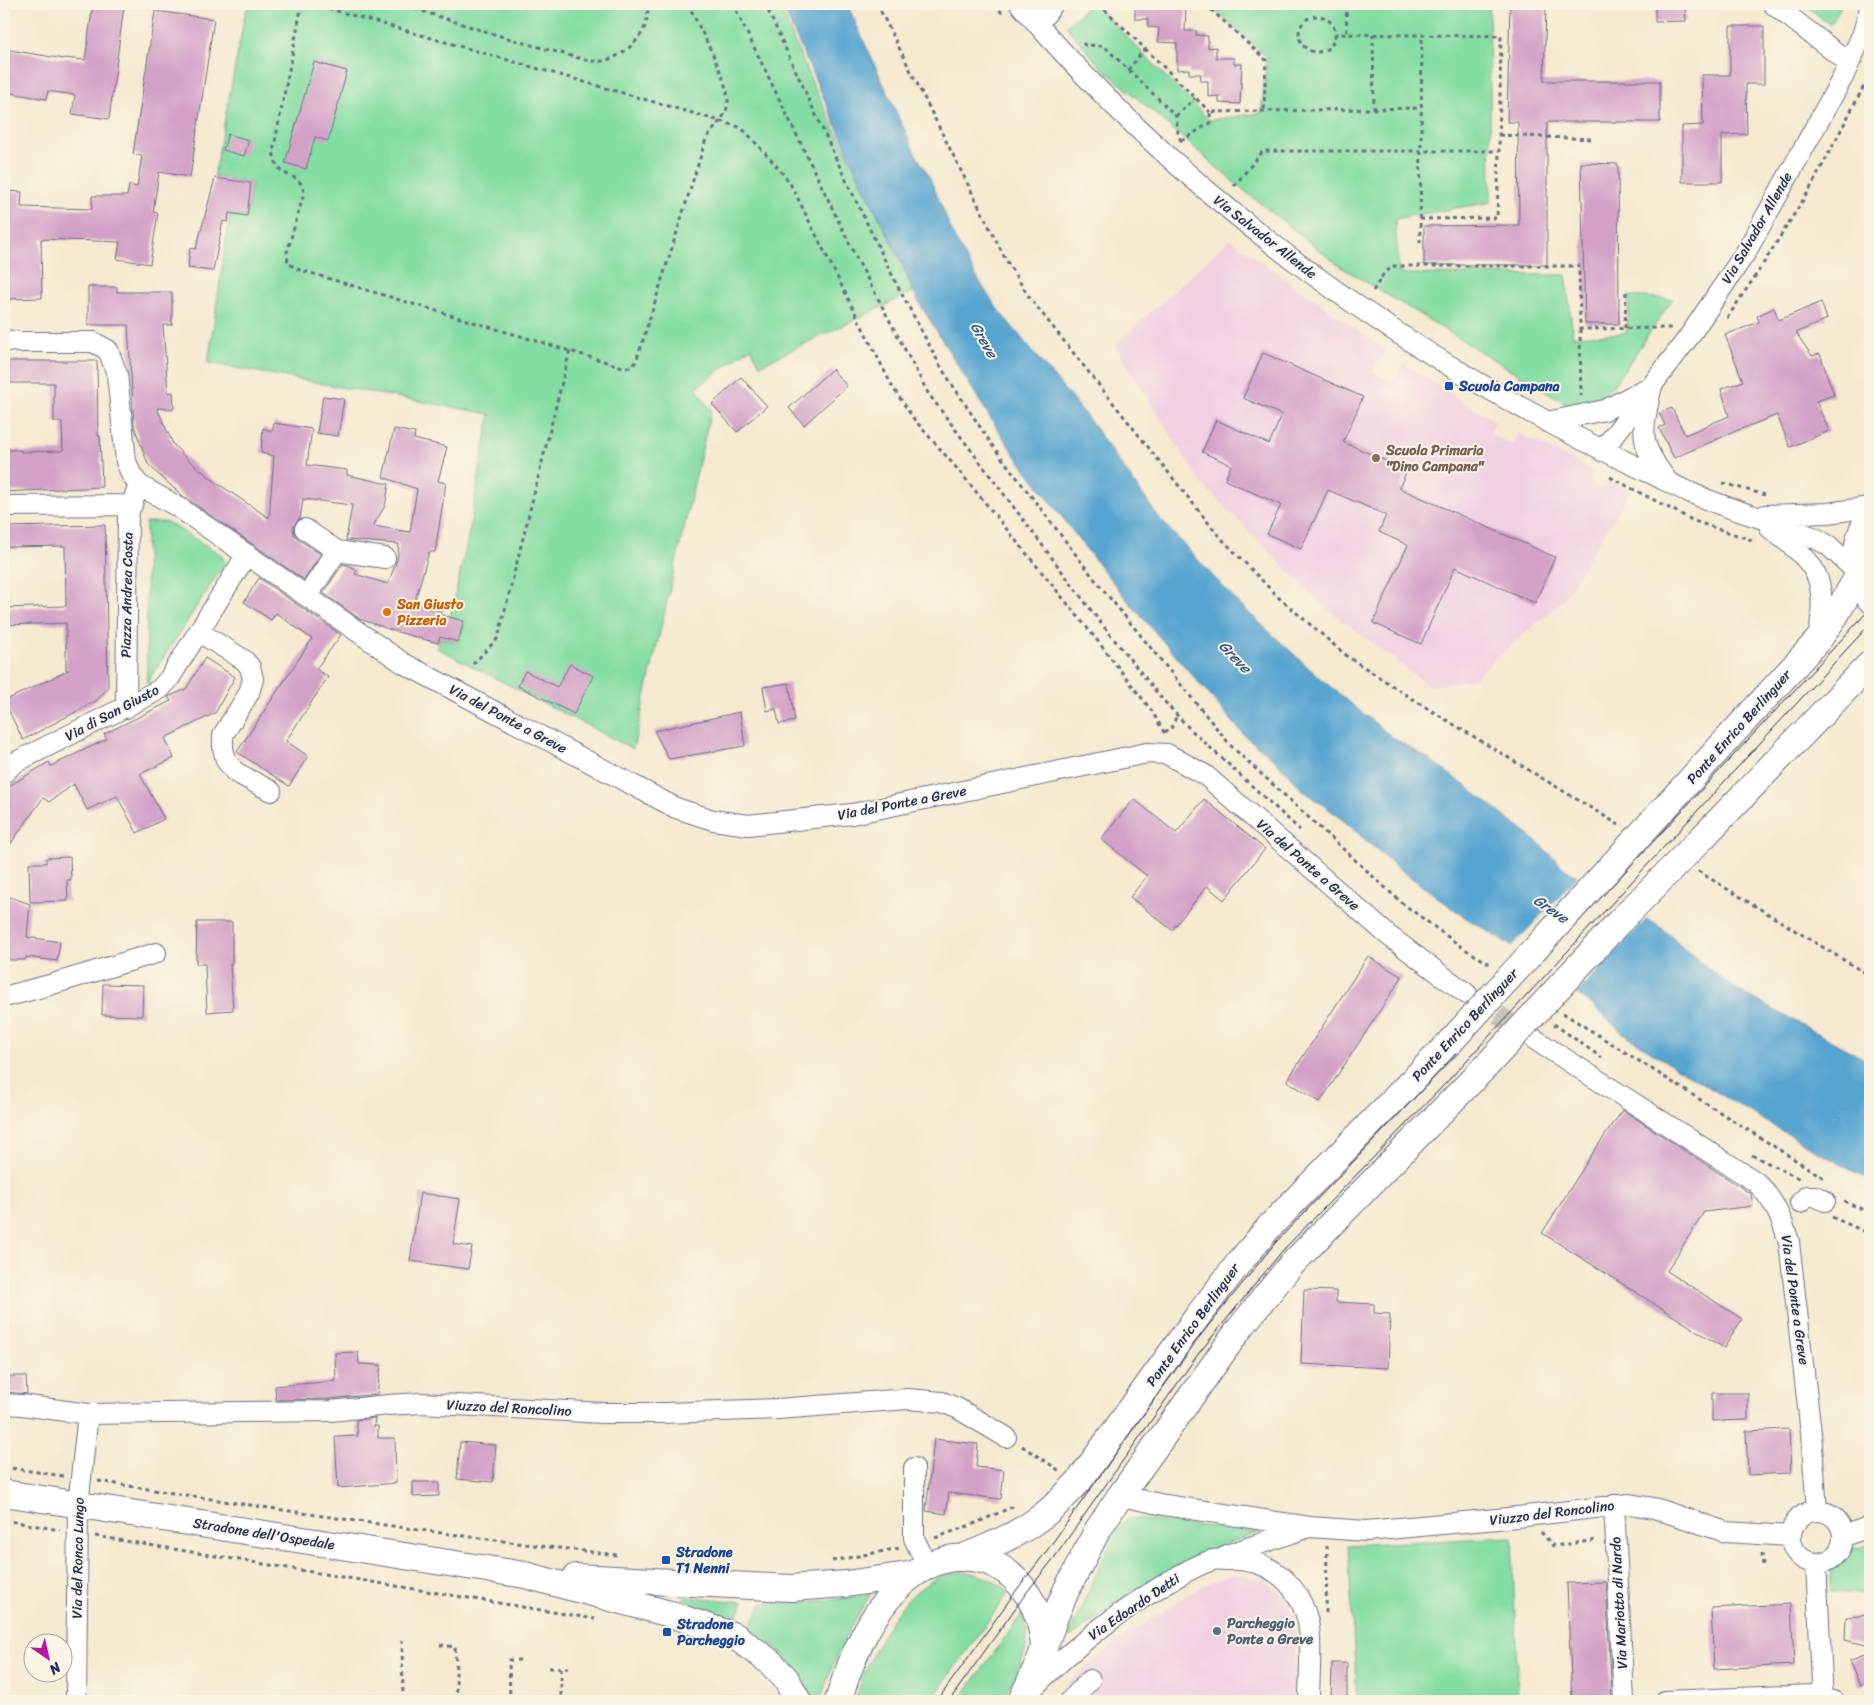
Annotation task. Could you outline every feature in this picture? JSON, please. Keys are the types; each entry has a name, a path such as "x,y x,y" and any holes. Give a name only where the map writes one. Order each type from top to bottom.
{"main road":[{"path":"1870,516 1858,542 1856,562 1858,574 1870,600"},
{"name":"Ponte Enrico Berlinguer","path":"961,1558 1036,1521 1062,1500 1079,1481 1200,1314 1270,1226 1451,1041 1819,639 1835,616 1858,574"},
{"path":"1021,1701 1044,1650 1054,1619 1076,1570 1097,1531 1240,1328 1290,1265 1488,1064 1619,922 1870,664"},
{"name":"Stradone dell'Ospedale","path":"4,1493 525,1575 790,1588 846,1584 919,1561 935,1562 961,1558"},
{"path":"961,1558 981,1560 1000,1567 1009,1572 1021,1584 1037,1610 1042,1627 1044,1650"},
{"path":"838,1701 850,1664 872,1622 919,1561"},
{"name":"Stradone dell'Ospedale","path":"525,1575 670,1614 735,1636 770,1662 786,1679 798,1701"}],"street":[{"name":"Via Salvador Allende","path":"1020,4 1089,80 1144,134 1218,201 1271,243 1394,331 1507,401 1602,451 1667,481"},
{"path":"1038,25 1053,4"},
{"path":"1773,4 1849,62"},
{"name":"Via Salvador Allende","path":"1602,451 1688,338 1746,252 1849,62 1863,33 1870,8"},
{"path":"4,340 18,342 94,342 108,350 116,374 126,460 131,474 139,485"},
{"name":"Via Salvador Allende","path":"1547,422 1605,410 1652,385"},
{"name":"Via Salvador Allende","path":"1652,385 1643,426 1644,442 1650,456 1667,481"},
{"path":"1667,481 1709,500 1823,542 1858,574"},
{"name":"Piazza Andrea Costa","path":"126,708 128,514 139,485"},
{"name":"Via del Ponte a Greve","path":"139,485 178,507 403,663 676,808 713,820 748,825 852,814 1147,753 1158,752 1167,754 1205,776 1389,936 1467,994"},
{"path":"4,506 132,504"},
{"path":"1755,516 1828,513 1870,507"},
{"path":"1755,516 1795,547 1814,568 1822,595 1823,611 1819,639"},
{"path":"305,529 337,550 385,558"},
{"path":"307,596 337,550"},
{"name":"Via di San Giusto","path":"9,768 160,689 169,679 247,554"},
{"path":"199,632 244,660 250,667 253,679 249,693 223,735 223,748 226,760 236,772 271,790"},
{"path":"4,997 156,953"},
{"name":"Via del Ponte a Greve","path":"1534,1039 1756,1182 1768,1194 1775,1205 1783,1221 1789,1242 1812,1433 1818,1510"},
{"path":"1800,1203 1807,1196 1833,1200"},
{"name":"Viuzzo del Roncolino","path":"4,1404 88,1414 331,1411 421,1403 603,1413 664,1413 795,1408 908,1399 942,1402 957,1408 1006,1437"},
{"name":"Via del Ronco Lungo","path":"76,1701 78,1505 88,1414"},
{"path":"914,1468 914,1538 919,1561"},
{"name":"Viuzzo del Roncolino","path":"1120,1496 1165,1505 1310,1527 1366,1532 1629,1504 1654,1508 1726,1532 1790,1536"},
{"name":"Via Mariotto di Nardo","path":"1614,1505 1624,1701"},
{"path":"1818,1510 1830,1514 1836,1520 1841,1527 1843,1537 1838,1552 1832,1558 1816,1564 1799,1557 1794,1550 1790,1536 1798,1518 1805,1513 1818,1510"},
{"path":"1843,1537 1870,1526"},
{"name":"Viuzzo del Roncolino","path":"1213,1560 1310,1527"},
{"name":"Via Edoardo Detti","path":"1021,1701 1071,1651 1114,1618 1174,1579 1213,1560 1245,1559 1259,1563 1278,1574 1296,1595 1304,1609 1309,1627 1309,1701"},
{"path":"1665,1701 1813,1694 1826,1700 1816,1564"},
{"path":"1070,1701 1090,1680"}],"path":[{"path":"302,4 273,152 280,169 296,178 303,185 304,193 287,252 288,263 297,269 630,367 635,363 706,139 725,113 728,102 715,61 688,4"},
{"path":"314,4 720,121 739,127 746,132 786,176 892,386 913,418 960,472 1094,635 1152,711 1164,732 1171,729 1177,715"},
{"path":"400,4 537,47 589,60 601,61 615,57 628,49 640,36 647,21 648,4"},
{"path":"733,4 856,259 928,393 1100,622 1163,700 1305,835"},
{"path":"765,4 844,176 897,285 942,369 997,453 1096,581 1232,747 1402,903 1463,948 1490,964"},
{"path":"877,4 1006,260 1029,297 1218,534 1278,597 1347,656 1417,702 1622,827"},
{"path":"1099,4 1210,112 1421,108"},
{"path":"1205,4 1266,60 1264,111"},
{"path":"1346,4 1346,34"},
{"path":"1315,16 1326,18 1331,22 1335,34 1331,45 1327,49 1316,52 1310,51 1301,44 1299,32 1304,21 1315,16"},
{"path":"1335,34 1501,36 1497,218 1420,219"},
{"path":"1373,34 1374,109"},
{"path":"1420,243 1422,35"},
{"path":"1080,39 1085,45 1104,46 1176,116 1178,133 1182,141 1210,123 1210,112"},
{"path":"1128,70 1145,49"},
{"path":"1725,321 1806,197 1864,86"},
{"path":"1176,116 1195,98"},
{"path":"1499,135 1593,139"},
{"path":"1234,186 1263,151 1499,151"},
{"path":"1226,180 1241,192"},
{"path":"1373,291 1384,273 1394,266 1579,266 1581,396"},
{"path":"1365,286 1381,297"},
{"path":"1625,328 1626,290"},
{"path":"1666,335 1676,321"},
{"path":"1580,329 1671,328"},
{"path":"473,664 498,638 570,350"},
{"path":"1722,483 1770,496"},
{"path":"1696,870 1870,976"},
{"path":"1560,1011 1826,1180"},
{"path":"1548,1020 1605,1060"},
{"path":"1748,1152 1807,1183"},
{"path":"1833,1200 1870,1213"},
{"path":"1006,1437 1067,1476 1079,1481"},
{"path":"4,1467 241,1504 548,1547 627,1556"},
{"path":"828,1562 919,1561 976,1523 1012,1507 1016,1514"},
{"path":"4,1520 599,1620"},
{"path":"1762,1567 1762,1548 1765,1548"},
{"path":"402,1640 403,1701"},
{"path":"440,1644 455,1647 457,1701"},
{"path":"510,1701 509,1660 524,1660"},
{"path":"549,1668 572,1668"},
{"path":"560,1668 561,1701"}],"shaded area":[{"name":"Scuola Primaria \"Dino Campana\"","path":"1230,239 1385,350 1373,371 1382,377 1391,382 1404,364 1496,422 1489,434 1512,445 1519,434 1592,470 1591,484 1600,489 1612,482 1630,492 1563,600 1473,679 1429,686 1325,607 1201,483 1115,346"},
{"name":"Parcheggio Ponte a Greve","path":"1232,1574 1263,1579 1283,1595 1295,1619 1295,1701 1052,1701 1070,1681 1118,1641 1200,1587"}],"green space":[{"path":"250,4 778,4 814,87 901,262 913,292 760,365 751,347 696,388 711,410 633,749 437,648 440,638 458,642 464,622 450,617 467,543 490,414 208,363 230,214 247,217 252,183 214,176 245,14"},
{"path":"1090,4 1094,4 1209,120 1261,113 1267,57 1207,4 1489,4 1491,202 1395,219 1399,274 1566,275 1573,336 1627,333 1629,296 1673,299 1613,386 1577,410 1341,267 1237,185 1100,66 1066,26"},
{"path":"1804,4 1842,4 1830,25"},
{"path":"146,522 167,522 222,555 225,563 147,683"},
{"path":"1128,1518 1260,1532 1193,1556 1136,1591 1067,1639 1109,1546 1122,1524"},
{"path":"1512,1537 1518,1701 1357,1701 1348,1545"},
{"path":"1870,1543 1870,1596 1832,1591 1831,1566 1835,1556 1844,1545 1860,1549"},
{"path":"963,1571 988,1578 1009,1592 931,1701 855,1701 876,1646 899,1611 927,1583 944,1575"},
{"path":"871,1594 847,1634 820,1701 814,1701 802,1678 788,1660 749,1629 762,1603 816,1601"},
{"path":"687,1597 744,1602 734,1622 679,1606 678,1601"},
{"path":"1022,1614 1027,1631 1025,1652 1019,1669 1001,1701 959,1701"}],"water":[{"name":"Greve","path":"781,4 847,4 914,151 930,178 955,239 996,307 1090,421 1159,518 1237,602 1322,680 1392,737 1427,758 1467,787 1541,845 1565,869 1663,929 1699,961 1734,988 1870,1062 1870,1181 1768,1123 1624,1034 1592,1005 1501,939 1466,918 1398,868 1337,815 1304,791 1274,759 1245,736 1128,601 1083,545 1013,452 989,416 918,301 902,262 864,187"}],"pier":[{"path":"1579,875 1648,917 1574,996 1510,949"}],"building":[{"path":"93,4 124,6 109,119 72,114 75,95 48,91 46,99 4,92 4,49 64,59 85,60"},
{"path":"1135,4 1186,4 1185,31 1197,31 1196,35 1208,36 1208,48 1216,47 1216,58 1234,58 1234,64 1242,64 1240,104 1219,103 1219,96 1208,97 1208,81 1200,81 1201,74 1189,74 1189,69 1177,70 1177,43 1158,42 1159,28 1148,27 1148,19 1135,19"},
{"path":"1510,4 1546,4 1544,81 1660,81 1660,122 1547,122 1547,265 1424,265 1424,226 1519,225 1518,122 1507,122"},
{"path":"1655,4 1685,4 1686,21 1655,22"},
{"path":"155,11 214,19 190,177 159,172 153,212 158,213 150,264 117,259 120,242 41,239 42,298 5,299 4,191 22,192 21,207 92,209 92,196 127,196 129,185 137,187 142,156 133,154"},
{"path":"1730,26 1764,26 1764,84 1746,84 1747,134 1722,135 1722,182 1682,182 1682,126 1703,125 1702,75 1730,75"},
{"path":"314,62 347,71 328,141 315,137 306,169 285,163"},
{"path":"228,134 249,140 244,156 223,150"},
{"path":"1581,163 1618,164 1619,324 1585,324"},
{"path":"215,178 251,183 247,216 229,213 228,222 223,221 213,271 188,268 190,248 196,249"},
{"path":"88,287 117,287 117,292 172,292 172,325 163,325 168,393 173,392 174,409 157,408 173,444 187,459 217,483 269,518 274,456 261,453 263,428 272,431 274,423 312,429 307,465 347,470 347,475 389,484 385,506 373,526 410,532 417,489 383,477 394,429 415,433 414,439 447,447 438,481 446,483 435,552 429,552 414,604 443,612 442,615 464,621 458,642 440,637 438,643 360,619 323,593 343,564 357,570 355,574 388,584 397,560 399,544 346,540 352,505 303,499 300,518 293,528 294,534 298,539 321,554 304,580 183,496 160,476 148,464 134,426 128,325 88,325"},
{"path":"1821,302 1827,319 1796,333 1812,356 1820,354 1834,395 1816,401 1829,431 1790,447 1777,415 1674,458 1659,428 1665,425 1659,413 1672,408 1685,435 1729,416 1721,389 1743,381 1725,335 1759,322 1757,316 1774,308 1779,320"},
{"path":"1263,353 1363,397 1343,442 1407,470 1399,488 1555,557 1535,603 1455,567 1421,644 1373,623 1408,545 1379,532 1386,515 1328,490 1301,549 1267,534 1281,505 1225,480 1231,465 1202,452 1216,420 1269,444 1282,415 1243,398"},
{"path":"4,361 97,361 98,436 100,436 102,487 4,492 4,450 21,450 21,452 63,451 62,422 54,422 54,383 4,383"},
{"path":"832,369 847,386 804,425 789,408"},
{"path":"741,377 767,406 737,432 712,404"},
{"path":"323,396 344,399 338,436 317,433"},
{"path":"105,525 108,688 96,701 23,740 4,701 69,670 66,670 66,623 4,625 4,608 66,606 65,546 4,547 4,527"},
{"path":"259,578 341,635 316,669 328,677 286,741 308,756 289,786 237,752 312,639 276,613 271,620 244,602"},
{"path":"205,658 235,677 215,713 165,738 174,758 140,774 164,819 137,833 117,796 87,810 74,784 49,802 43,798 4,853 4,793 9,786 49,762 51,766 107,739 104,734 171,701 168,697 186,689"},
{"path":"570,664 593,676 574,714 518,686 525,671 557,687"},
{"path":"789,683 795,721 779,724 776,709 767,711 763,687"},
{"path":"740,712 745,746 669,759 654,731"},
{"path":"1134,799 1176,833 1204,799 1265,849 1224,900 1207,886 1172,930 1130,897 1147,876 1101,839"},
{"path":"70,857 71,880 67,880 68,901 30,902 29,863 46,863 46,858"},
{"path":"7,896 30,904 27,937 60,942 57,961 26,957 25,960 4,960 8,937 4,934 4,910"},
{"path":"197,922 232,922 232,964 230,964 233,1010 207,1012 205,964 196,964"},
{"path":"1368,956 1402,977 1320,1102 1287,1081"},
{"path":"103,984 143,985 142,1016 102,1015"},
{"path":"1623,1110 1751,1194 1753,1206 1704,1212 1667,1271 1742,1319 1724,1348 1542,1233 1596,1148"},
{"path":"420,1193 460,1199 453,1244 472,1247 468,1269 410,1261"},
{"path":"1304,1290 1336,1291 1336,1302 1374,1304 1374,1313 1390,1314 1388,1368 1301,1364"},
{"path":"358,1352 359,1364 381,1365 377,1394 330,1399 276,1400 275,1386 336,1381 335,1353"},
{"path":"4,1376 26,1376 27,1394 4,1392"},
{"path":"1712,1393 1748,1393 1748,1420 1712,1421"},
{"path":"375,1418 374,1426 378,1426 378,1438 395,1438 396,1483 338,1488 335,1437 358,1436 356,1420"},
{"path":"1789,1429 1791,1473 1748,1475 1746,1431"},
{"path":"934,1439 978,1444 976,1467 1004,1470 1001,1499 949,1493 946,1514 926,1511"},
{"path":"460,1442 496,1445 493,1482 457,1479"},
{"path":"413,1482 439,1482 439,1496 413,1497"},
{"path":"1606,1582 1612,1701 1572,1701 1567,1583"},
{"path":"1791,1604 1794,1665 1714,1669 1711,1608"},
{"path":"1870,1615 1870,1646 1845,1640 1846,1617"},
{"path":"1870,1653 1870,1681 1860,1686 1849,1661"},
{"path":"1332,1663 1347,1663 1347,1701 1331,1701"}],"tunnel":[{"path":"1473,998 1532,1038"}],"tram line":[{"path":"937,1701 1046,1552 1191,1347 1276,1242 1405,1108 1870,609"},
{"path":"949,1701 1027,1592 1054,1558 1199,1353 1283,1250 1445,1084 1870,624"}],"place":[{"name":"Scuola Campana","path":"1449,386"},
{"name":"Scuola Primaria \"Dino Campana\"","path":"1376,458"},
{"name":"San Giusto Pizzeria","path":"387,612"},
{"name":"Stradone T1 Nenni","path":"666,1560"},
{"name":"Parcheggio Ponte a Greve","path":"1217,1631"},
{"name":"Stradone Parcheggio","path":"667,1632"}]}
